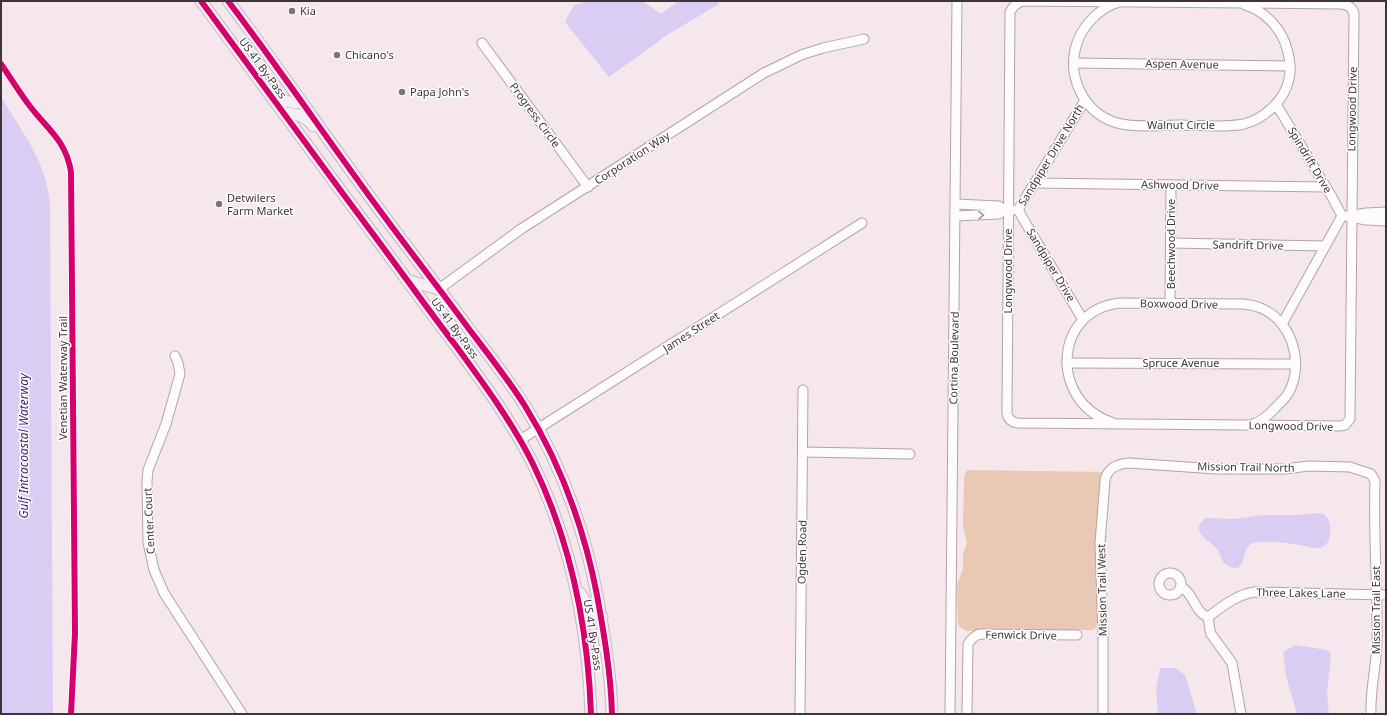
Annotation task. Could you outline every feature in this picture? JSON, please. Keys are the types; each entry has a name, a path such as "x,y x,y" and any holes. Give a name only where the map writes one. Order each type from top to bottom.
{"main road":[{"path":"202,1 216,11 281,98 290,103 302,102"},
{"name":"US 41 By-Pass","path":"202,1 488,390 520,440 533,465 554,513 569,560 586,645 591,714"},
{"name":"US 41 By-Pass","path":"228,1 383,214 506,378 538,429 557,465 578,517 588,550 602,616 607,652 612,714"},
{"path":"284,114 302,102"},
{"path":"284,114 294,114 308,120 364,196 383,214"},
{"path":"409,281 439,289"},
{"path":"574,582 593,616 602,616"}],"street":[{"name":"Cortina Boulevard","path":"950,714 957,1"},
{"name":"Longwood Drive","path":"1022,1 1123,1 1347,4 1352,9 1354,14 1347,216 1349,421 1345,425 1017,423 1013,422 1009,418 1007,405 1010,210 1010,12 1016,4 1022,1"},
{"name":"Walnut Circle","path":"1123,1 1107,7 1088,23 1075,47 1074,63 1075,78 1078,90 1084,100 1096,112 1104,117 1129,125 1238,125 1257,119 1276,104 1287,87 1289,78 1290,66 1286,44 1276,27 1261,13 1239,3"},
{"name":"Corporation Way","path":"439,289 521,229 764,73 783,63 823,48 864,39"},
{"name":"Progress Circle","path":"482,43 588,187"},
{"name":"Aspen Avenue","path":"1074,63 1290,66"},
{"name":"Sandpiper Drive North","path":"1010,210 1034,183 1084,100"},
{"name":"Spindrift Drive","path":"1276,104 1326,187 1347,216"},
{"name":"Ashwood Drive","path":"1034,183 1326,187"},
{"name":"Beechwood Drive","path":"1170,304 1171,185"},
{"path":"956,204 999,206 1010,210"},
{"path":"955,216 999,214 1010,210"},
{"name":"Sandpiper Drive","path":"1010,210 1083,320"},
{"path":"1282,324 1325,246 1347,216 1386,212"},
{"path":"1347,216 1366,220 1386,221"},
{"name":"James Street","path":"520,440 862,223"},
{"name":"Sandrift Drive","path":"1170,243 1325,246"},
{"name":"Boxwood Drive","path":"1123,424 1095,415 1080,401 1070,382 1067,363 1070,341 1077,327 1083,320 1100,308 1114,304 1170,304 1258,306 1270,312 1282,324 1289,335 1294,348 1295,364 1292,385 1285,398 1271,413 1257,423 1245,425"},
{"name":"Center Court","path":"175,356 180,374 166,424 147,476 147,526 150,556 155,575 164,593 242,714"},
{"name":"Spruce Avenue","path":"1067,363 1295,364"},
{"name":"Ogden Road","path":"800,714 803,390"},
{"path":"803,452 910,454"},
{"name":"Mission Trail North","path":"1112,468 1117,465 1129,463 1176,465 1216,469 1284,469 1309,466 1350,467 1371,474 1375,481"},
{"name":"Mission Trail West","path":"1103,714 1103,636 1100,543 1106,478 1112,468"},
{"name":"Mission Trail East","path":"1371,714 1371,695 1376,663 1381,595 1375,481"},
{"path":"1181,587 1186,591 1201,613 1208,616 1211,634 1232,663 1241,714"},
{"name":"Three Lakes Lane","path":"1208,616 1235,598 1254,592 1381,595"},
{"name":"Fenwick Drive","path":"967,714 968,644 970,639 974,636 979,634 1077,635"}],"shaded area":[{"path":"967,470 1110,472 1098,626 1093,630 966,631 960,627 958,623 957,585 963,569 963,554 967,542 963,527 964,477"}],"water":[{"path":"588,1 642,1 661,14 678,1 717,1 719,4 667,35 609,77 565,22 574,5"},
{"name":"Gulf Intracoastal Waterway","path":"1,97 32,147 44,174 50,203 53,714 1,714"},
{"path":"1319,513 1327,518 1330,528 1329,540 1323,547 1314,548 1276,542 1257,542 1253,543 1247,548 1241,565 1235,568 1232,568 1224,563 1217,549 1203,537 1199,531 1200,523 1206,518 1233,519 1264,515 1301,515"},
{"path":"1295,645 1327,650 1331,654 1327,694 1329,714 1297,714 1286,676 1283,652"},
{"path":"1160,668 1175,668 1185,675 1197,714 1158,714 1156,689"}],"cycle path":[{"path":"201,1 477,375 507,418 525,448 558,524 575,586 586,650 591,714"},
{"path":"228,1 364,189 505,376 538,428 550,451 570,497 592,570 605,639 612,714"},
{"name":"Venetian Waterway Trail","path":"1,64 29,105 60,143 65,151 71,172 75,633 71,714"}],"place":[{"name":"Kia","path":"292,11"},
{"name":"Chicano's","path":"337,55"},
{"name":"Papa John's","path":"402,92"},
{"name":"Detwilers Farm Market","path":"219,204"}]}
